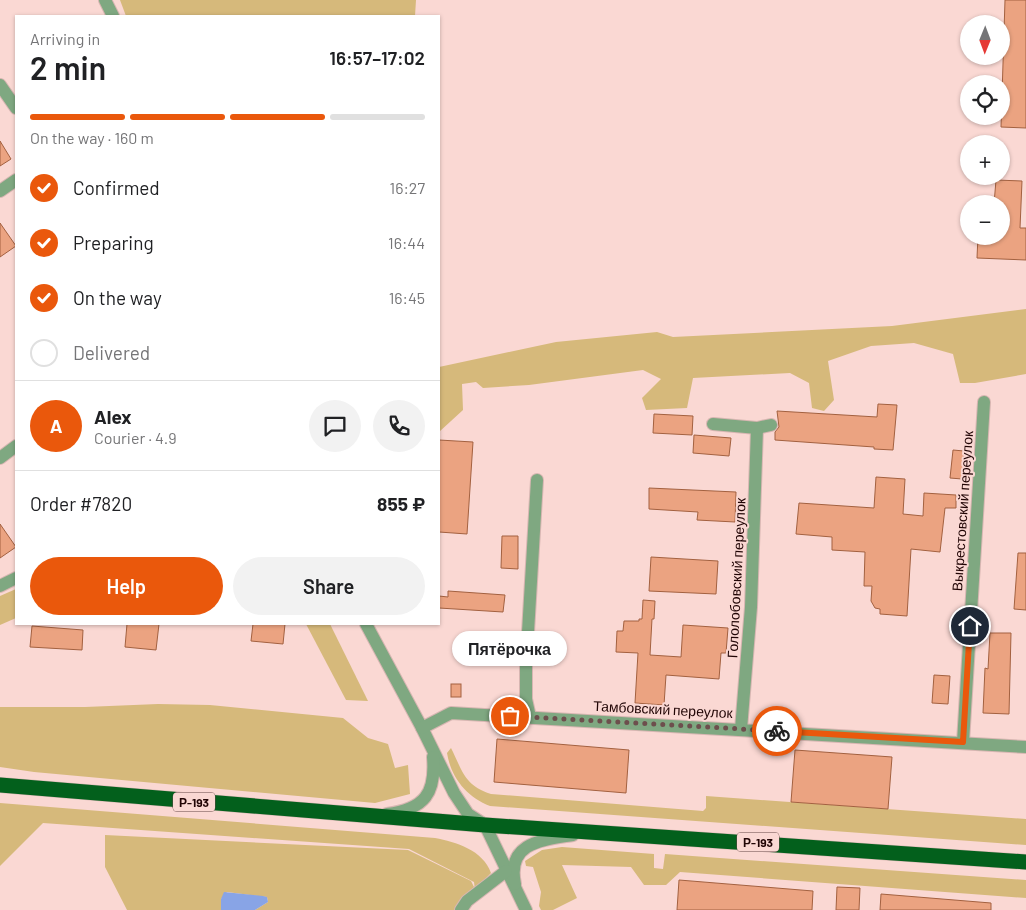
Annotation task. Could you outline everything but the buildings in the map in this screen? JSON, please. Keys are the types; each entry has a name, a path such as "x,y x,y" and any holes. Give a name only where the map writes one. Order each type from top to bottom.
{"highway":[{"name":"Р-193","path":"0,785 485,825 1026,862"}],"street":[{"path":"105,0 112,15"},
{"path":"0,85 15,107"},
{"path":"0,191 15,181"},
{"name":"Выкрестовский переулок","path":"963,742 984,402"},
{"path":"713,424 757,428 771,426"},
{"name":"Гололобовский переулок","path":"741,729 751,607 757,428"},
{"path":"0,458 15,447"},
{"path":"530,717 526,698 526,666 538,480"},
{"path":"0,586 15,578"},
{"path":"367,625 464,809 485,825 524,906"},
{"name":"Тамбовский переулок","path":"422,728 451,713 1026,747"},
{"path":"366,816 405,810 426,797 434,780 433,750"},
{"path":"524,906 513,874 518,854 536,842 586,832"},
{"path":"461,910 474,895 506,871"}],"shaded area":[{"path":"120,0 416,0 415,15 126,15"},
{"path":"1026,309 1026,374 975,383 960,383 953,354 914,343 871,346 828,361 834,400 824,411 812,408 809,383 790,373 693,378 687,408 646,410 642,398 661,379 643,370 529,385 483,388 476,382 462,384 463,410 440,431 440,367 556,342 657,332 673,337 892,326"},
{"path":"15,589 15,618 0,625 0,596"},
{"path":"307,625 330,625 368,701 346,700"},
{"path":"158,704 210,705 343,718 368,738 388,744 395,768 408,765 410,794 375,803 34,772 0,767 0,707 85,707"},
{"path":"451,748 465,777 475,786 491,794 703,811 706,808 706,796 1026,819 1026,845 490,806 474,797 461,786 449,762 447,753"},
{"path":"0,803 435,838 468,848 482,858 491,873 475,890 474,882 409,849 43,823 0,866"},
{"path":"105,835 408,850 471,881 474,887 455,910 255,910 268,902 267,897 227,892 221,899 221,910 127,910 105,867"},
{"path":"562,847 654,854 654,868 663,869 665,854 1026,880 1026,898 680,872 666,885 644,885 631,867 562,865 577,898 553,910 541,910 539,906 541,892 533,867 526,866 525,861 542,850"}],"water":[{"path":"224,892 263,896 267,897 268,902 255,910 221,910 221,899"}],"way so far":[{"path":"510,716 777,731"}],"place":[{"name":"Пятёрочка","path":"510,716"}],"route":[{"path":"777,731 963,742 970,626"}]}
